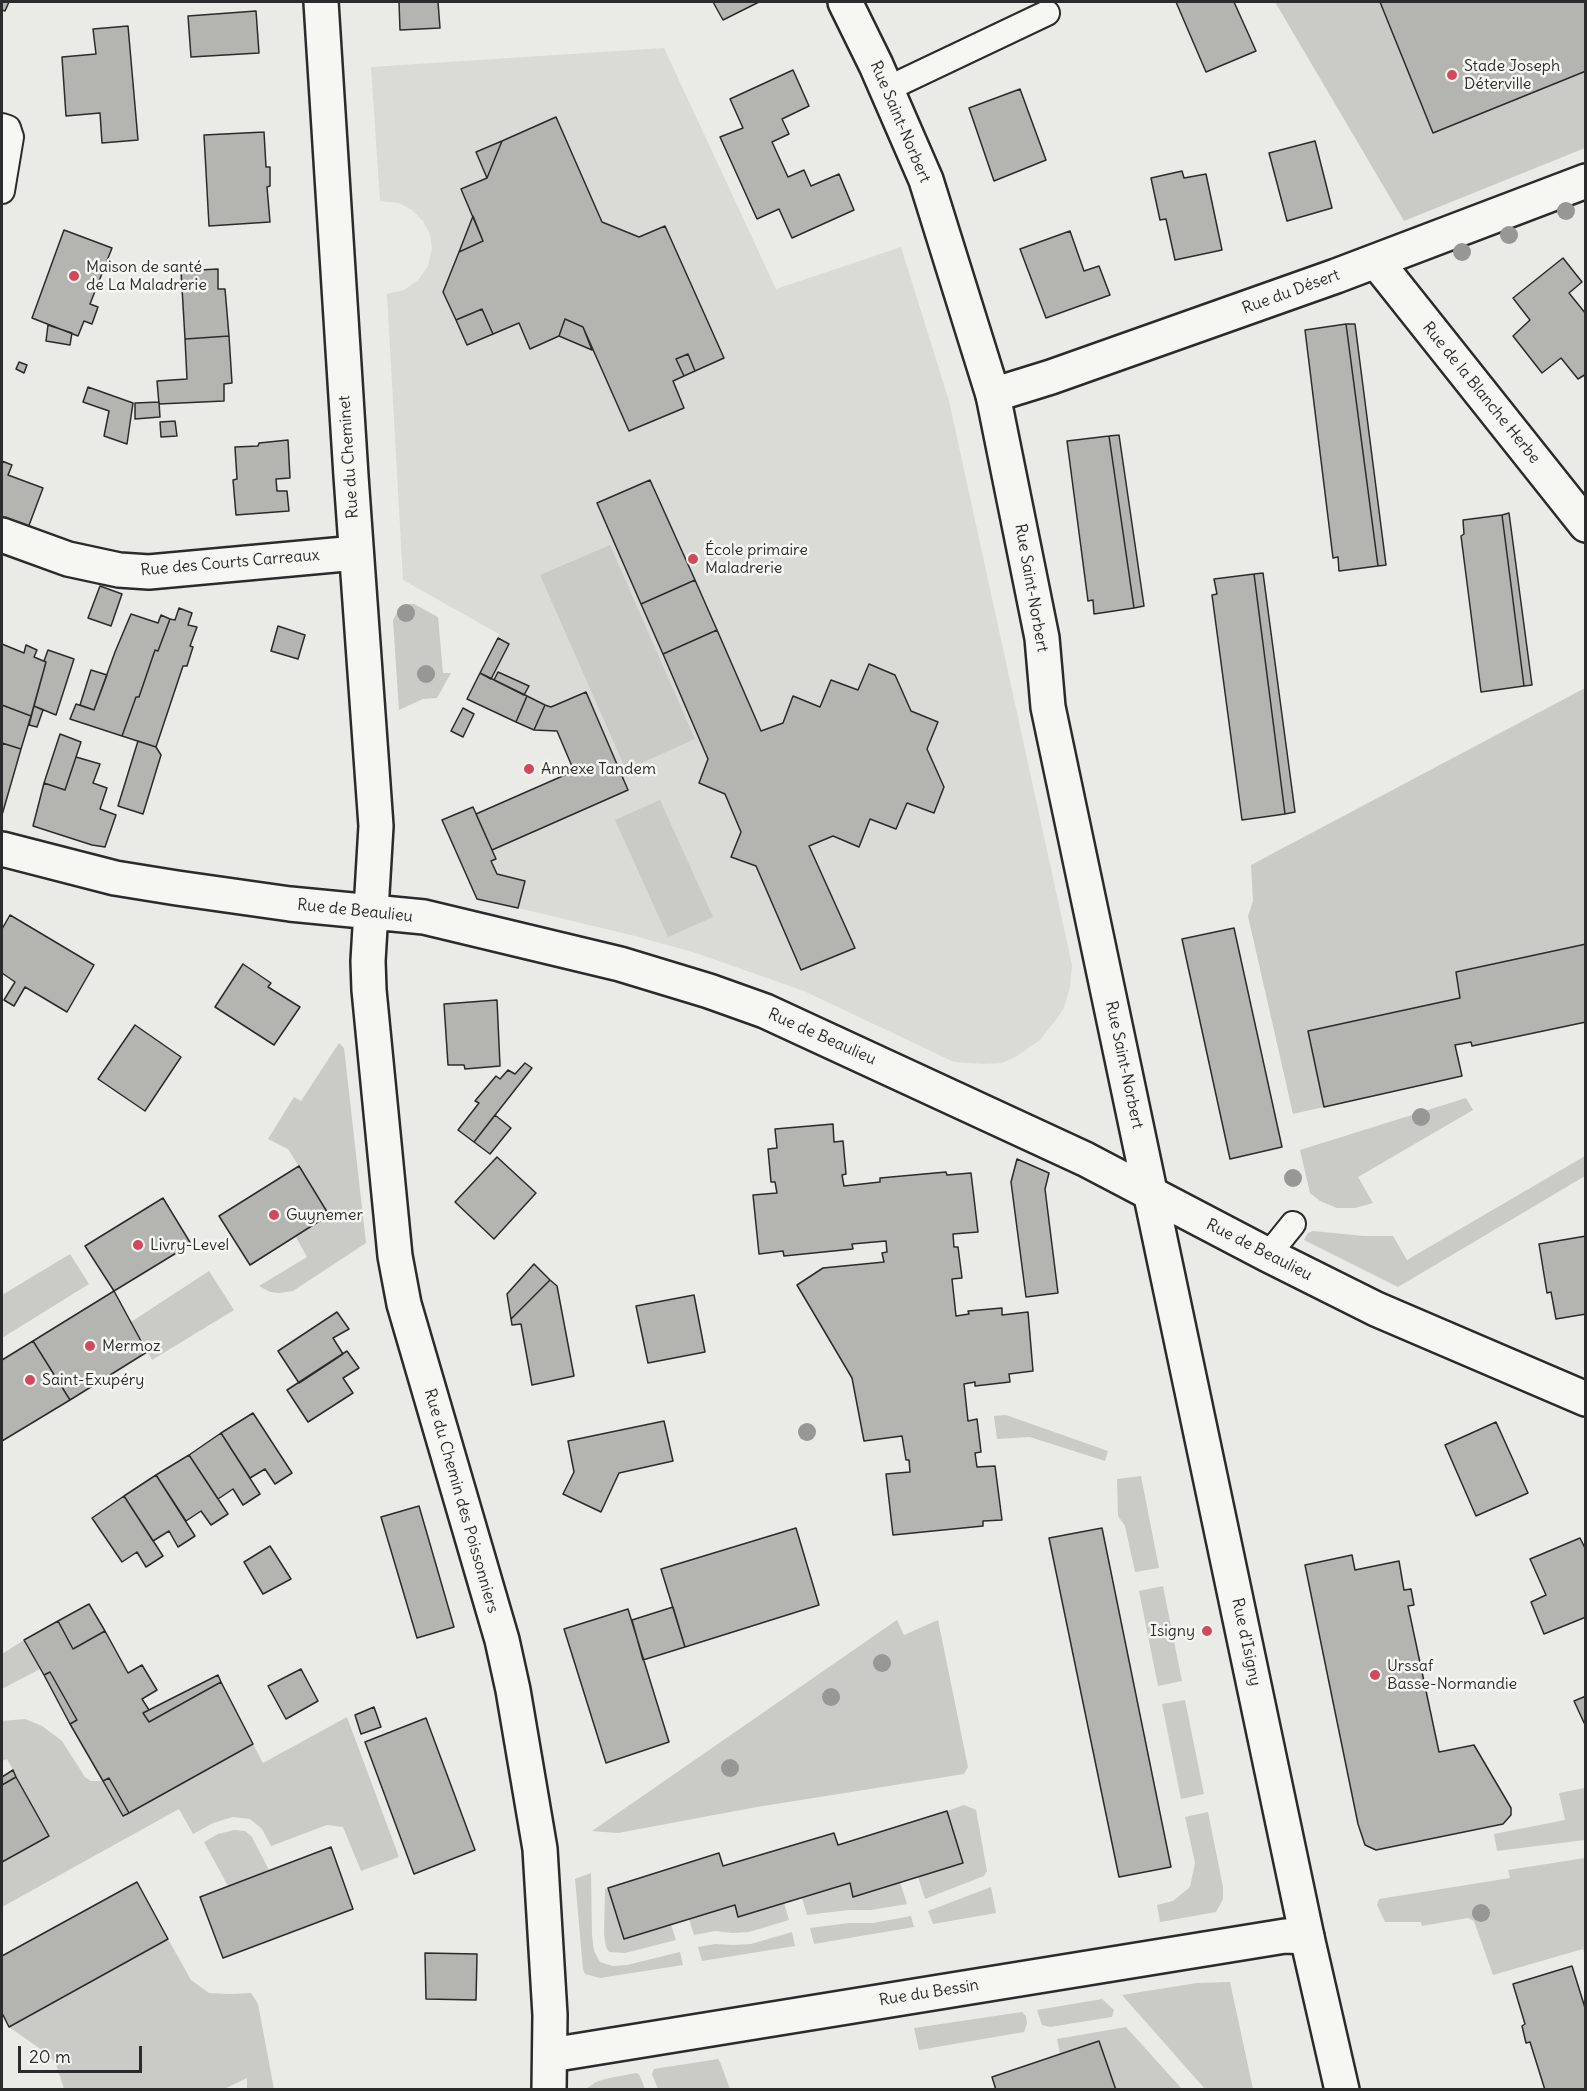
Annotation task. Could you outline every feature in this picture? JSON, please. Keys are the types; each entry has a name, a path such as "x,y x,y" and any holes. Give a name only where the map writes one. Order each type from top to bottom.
{"street":[{"name":"Rue du Cheminet","path":"321,2 376,826 371,912"},
{"name":"Rue Saint-Norbert","path":"845,2 887,89 926,180 993,395 1040,627 1048,707 1152,1194"},
{"name":"Rue du Désert","path":"993,395 1376,261 1586,181"},
{"name":"Rue de la Blanche Herbe","path":"1376,261 1586,525"},
{"name":"Rue des Courts Carreaux","path":"2,535 68,559 119,570 149,572 356,553"},
{"name":"Rue de Beaulieu","path":"2,849 115,878 156,885 290,904 424,917 620,964 709,991 754,1007 1066,1150 1376,1309 1586,1399"},
{"name":"Rue du Chemin des Poissonniers","path":"371,912 369,990 395,1256 404,1304 502,1641 513,1690 540,1849 549,1992 551,2055 549,2090"},
{"name":"Rue d'Isigny","path":"1152,1194 1307,1937 1342,2090"},
{"name":"Rue du Bessin","path":"551,2055 1275,1937 1307,1937"}],"lane":[{"path":"887,89 1047,13"},
{"path":"2,126 8,129 11,137 2,191"},
{"path":"1268,1255 1293,1224"}],"shaded area":[{"name":"Stade Joseph Déterville","path":"1275,2 1585,2 1585,148 1404,221"},
{"name":"École primaire Maladrerie","path":"664,48 776,289 901,247 949,401 1072,965 1070,987 1064,1008 1055,1021 1040,1040 1002,1063 954,1062 804,991 696,953 518,908 525,881 497,874 491,861 496,858 492,850 628,790 586,693 551,707 480,673 499,634 403,580 387,294 404,290 418,280 428,266 432,249 430,234 423,221 412,210 399,203 380,201 371,67"},
{"path":"610,545 695,739 626,770 540,575"},
{"path":"405,604 414,604 438,617 443,673 451,673 437,698 423,699 399,710 393,620"},
{"path":"1585,688 1585,944 1457,972 1460,998 1308,1031 1324,1107 1293,1114 1248,916 1253,901 1251,865"},
{"path":"660,800 713,917 668,937 615,820"},
{"path":"339,1043 344,1048 366,1243 293,1291 270,1292 259,1286 307,1257 296,1237 329,1215 288,1149 268,1139 294,1097 301,1101"},
{"path":"1466,1098 1473,1110 1358,1177 1373,1203 1355,1208 1337,1208 1320,1201 1310,1193 1300,1150"},
{"path":"1585,1156 1585,1176 1398,1287 1304,1240 1308,1233 1313,1231 1364,1236 1393,1236 1407,1260"},
{"path":"70,1254 89,1284 2,1338 2,1295"},
{"path":"209,1271 234,1310 152,1360 131,1322"},
{"path":"1006,1415 1108,1451 1105,1461 1030,1437 997,1439 994,1416"},
{"path":"1141,1476 1159,1568 1135,1572 1125,1526 1118,1516 1117,1479"},
{"path":"1163,1586 1182,1681 1158,1686 1139,1591"},
{"path":"897,1620 904,1635 938,1620 968,1767 964,1774 757,1807 618,1833 592,1831"},
{"path":"24,1640 40,1669 2,1689 2,1654"},
{"path":"1185,1700 1204,1794 1181,1799 1162,1704"},
{"path":"347,1717 399,1857 361,1871 343,1827 327,1825 271,1846 262,1829 250,1819 233,1817 213,1823 193,1834 179,1809 2,1907 2,1862 49,1836 7,1759 2,1761 2,1721 25,1719 42,1726 62,1741 85,1777 91,1781 103,1781 123,1816 253,1744 263,1763"},
{"path":"1585,1788 1585,1840 1497,1851 1494,1834 1565,1820 1559,1793"},
{"path":"964,1805 976,1810 987,1871 984,1876 925,1899 918,1877 963,1863 947,1811"},
{"path":"1208,1812 1223,1887 1223,1899 1216,1912 1160,1922 1157,1905 1173,1901 1190,1887 1195,1863 1185,1817"},
{"path":"234,1830 245,1831 252,1837 269,1870 228,1886 204,1842 218,1834"},
{"path":"1585,1858 1585,1956 1583,1949 1493,1975 1474,1921 1468,1918 1422,1926 1421,1922 1385,1922 1377,1905 1379,1899 1510,1878 1508,1870"},
{"path":"591,1873 592,1935 594,1951 600,1962 613,1966 627,1965 680,1952 683,1965 600,1978 585,1974 575,1879"},
{"path":"900,1882 907,1904 871,1910 807,1915 802,1898 850,1883 853,1896"},
{"path":"991,1887 996,1913 933,1924 928,1911"},
{"path":"608,1888 624,1939 671,1925 676,1940 625,1953 609,1952 604,1934 605,1889"},
{"path":"784,1903 789,1920 749,1932 715,1931 694,1935 689,1919 735,1905 739,1917"},
{"path":"911,1916 914,1927 814,1944 810,1928 849,1923 873,1923"},
{"path":"792,1932 795,1946 702,1961 698,1947 715,1944 751,1944"},
{"path":"168,1939 191,1980 209,1993 251,1993 258,2004 274,2089 247,2089 247,2078 224,2089 64,2089 56,2064 49,2055 9,2027"},
{"path":"1230,1982 1253,2089 1205,2089 1122,1995 1197,1983"},
{"path":"1102,1999 1114,2010 1112,2017 1050,2027 1042,2025 1037,2010"},
{"path":"1022,2012 1026,2016 1027,2023 1024,2032 919,2050 914,2028"},
{"path":"1126,2027 1182,2089 1116,2089 1099,2041 1060,2054 1057,2039"},
{"path":"718,2059 730,2089 658,2089 652,2074 654,2069"},
{"path":"639,2074 645,2089 586,2089 605,2079"}],"building":[{"path":"2,2 9,2 5,11 2,10"},
{"path":"399,2 438,2 440,28 400,30"},
{"path":"713,2 759,2 723,20"},
{"path":"1176,2 1234,2 1256,51 1206,72"},
{"path":"1380,2 1586,2 1586,71 1433,133"},
{"path":"256,11 259,53 191,57 188,16"},
{"path":"128,26 138,140 102,143 100,113 66,116 62,57 96,54 93,29"},
{"path":"793,70 809,106 782,119 789,134 772,142 788,177 804,170 811,186 839,174 854,210 792,238 779,209 757,219 720,137 743,128 730,99"},
{"path":"1020,89 1046,160 994,181 969,108"},
{"path":"556,117 602,222 639,237 665,226 724,358 695,371 688,354 676,359 684,376 673,381 684,408 629,431 583,327 565,319 559,336 530,349 519,323 493,334 482,309 456,320 443,292 459,252 483,241 461,189 487,178 502,141"},
{"path":"264,132 266,167 270,167 270,186 267,187 270,222 209,226 204,135"},
{"path":"502,141 487,178 476,152"},
{"path":"1315,141 1332,208 1287,221 1269,153"},
{"path":"1182,171 1184,178 1206,174 1222,250 1175,260 1166,219 1160,220 1151,178"},
{"path":"473,216 483,241 459,252"},
{"name":"Maison de santé de La Maladrerie","path":"64,230 112,248 90,304 98,307 92,324 84,321 78,336 32,318"},
{"path":"1070,231 1084,271 1099,266 1110,295 1046,318 1020,249"},
{"path":"1563,258 1582,282 1569,293 1586,314 1586,374 1578,379 1561,358 1542,373 1513,336 1530,320 1513,298"},
{"path":"218,269 218,289 225,289 229,336 185,339 181,271"},
{"path":"482,309 493,334 467,345 456,320"},
{"path":"565,319 583,327 592,350 559,336"},
{"path":"1346,324 1355,324 1386,565 1378,566"},
{"path":"1346,324 1378,566 1339,571 1338,557 1333,558 1305,330"},
{"path":"48,325 72,333 70,345 46,341"},
{"path":"229,336 232,383 224,384 224,401 159,404 157,381 187,379 185,339"},
{"path":"688,354 695,371 684,376 676,359"},
{"path":"19,362 27,365 24,373 16,369"},
{"path":"88,387 133,403 127,444 104,436 109,411 83,402"},
{"path":"159,402 160,417 135,419 135,403"},
{"path":"175,421 177,436 161,437 160,422"},
{"path":"1119,435 1144,606 1134,608 1109,436"},
{"path":"1109,436 1134,608 1094,614 1093,600 1088,601 1067,441"},
{"path":"288,440 290,478 276,479 277,491 287,491 289,511 236,515 233,480 237,479 235,447 258,446 259,443"},
{"path":"2,461 12,465 8,475 43,488 28,528 2,518"},
{"path":"650,480 695,580 641,604 597,503"},
{"path":"1509,513 1532,685 1524,686 1502,515"},
{"path":"1502,515 1524,686 1481,692 1461,536 1464,534 1463,520"},
{"path":"1263,573 1295,812 1285,814 1254,574"},
{"path":"1254,574 1285,814 1242,820 1212,595 1217,594 1214,579"},
{"path":"695,580 717,630 663,654 641,604"},
{"path":"100,586 122,594 111,626 88,618"},
{"path":"179,608 192,613 188,625 197,627 190,646 193,647 187,666 183,666 156,747 122,736 136,697 139,697 155,650 158,651 170,619 175,620"},
{"path":"131,614 158,623 161,615 170,619 158,651 155,650 139,697 136,697 122,736 70,719 76,704 94,710"},
{"path":"278,626 305,635 298,659 271,651"},
{"path":"717,630 761,731 783,723 793,696 820,707 831,680 858,690 869,664 895,675 911,711 938,722 927,749 944,787 934,813 907,803 896,829 870,819 859,847 833,836 809,846 855,948 801,970 756,866 731,857 741,832 725,794 699,783 708,759 663,654"},
{"path":"498,638 509,644 491,679 480,673"},
{"path":"2,644 24,653 26,645 37,650 34,657 46,662 31,716 2,705"},
{"path":"48,650 74,659 56,715 34,706"},
{"path":"91,670 107,675 94,710 80,705"},
{"path":"498,672 529,686 524,695 494,680"},
{"path":"480,673 527,696 516,722 467,699"},
{"path":"586,692 628,790 492,850 476,814 574,771 557,731 534,730 545,705 551,707"},
{"path":"527,696 545,705 534,730 516,722"},
{"path":"2,705 31,716 21,749 2,743"},
{"path":"34,706 43,710 37,727 29,725"},
{"path":"463,708 474,714 463,737 451,731"},
{"path":"60,734 81,742 65,790 44,783"},
{"path":"138,741 156,747 161,755 143,814 118,806"},
{"path":"2,743 21,749 2,815"},
{"path":"76,757 100,764 93,783 107,788 100,809 116,815 105,847 33,826 44,783 65,790"},
{"path":"473,807 496,859 491,861 497,874 525,881 518,908 477,899 442,820"},
{"path":"10,915 94,965 67,1012 25,987 14,1006 4,1000 15,982 2,973 2,929"},
{"path":"1234,928 1282,1147 1230,1159 1182,939"},
{"path":"1586,944 1586,1022 1472,1046 1471,1042 1455,1045 1462,1076 1324,1107 1308,1031 1460,998 1456,972"},
{"path":"243,964 271,983 268,987 300,1007 274,1045 215,1007"},
{"path":"497,1000 500,1066 465,1069 464,1065 448,1065 444,1004"},
{"path":"135,1025 181,1057 145,1111 98,1079"},
{"path":"525,1063 532,1068 474,1142 458,1130 479,1103 475,1101 496,1076 500,1079 508,1070 515,1074"},
{"path":"495,1115 511,1128 490,1154 474,1142"},
{"path":"833,1124 834,1142 843,1141 846,1174 842,1175 844,1186 880,1182 880,1178 946,1172 947,1175 971,1173 978,1232 953,1234 954,1247 958,1247 962,1278 952,1279 956,1316 969,1314 968,1311 1002,1308 1002,1315 1028,1312 1033,1371 1009,1374 1010,1382 975,1386 975,1382 964,1384 968,1421 977,1419 981,1452 975,1453 977,1467 995,1466 1002,1520 983,1521 983,1526 893,1535 886,1474 910,1472 902,1436 864,1441 852,1378 797,1285 823,1268 884,1262 882,1253 887,1252 886,1241 852,1244 853,1249 784,1256 783,1251 759,1254 753,1195 777,1193 775,1182 771,1182 768,1149 777,1148 775,1129"},
{"path":"497,1157 536,1193 494,1239 455,1202"},
{"path":"1017,1159 1049,1173 1045,1189 1058,1293 1026,1297 1011,1182"},
{"name":"Guynemer","path":"299,1166 329,1215 250,1265 219,1216"},
{"name":"Livry-Level","path":"163,1198 191,1244 114,1291 85,1246"},
{"path":"1586,1236 1586,1314 1556,1319 1551,1292 1547,1293 1539,1244"},
{"path":"534,1264 550,1280 511,1319 507,1294"},
{"path":"550,1280 557,1286 574,1376 532,1385 521,1324 512,1325 511,1319"},
{"name":"Mermoz","path":"114,1291 147,1352 70,1400 33,1341"},
{"path":"694,1295 705,1352 648,1363 636,1306"},
{"path":"337,1312 349,1329 333,1338 343,1354 299,1383 278,1351"},
{"name":"Saint-Exupéry","path":"33,1341 70,1400 2,1441 2,1360"},
{"path":"347,1351 359,1368 343,1378 353,1393 308,1422 287,1390"},
{"path":"253,1413 292,1473 275,1484 265,1469 250,1478 221,1433"},
{"path":"664,1421 673,1461 619,1473 601,1512 563,1494 574,1472 568,1441"},
{"path":"1496,1422 1528,1493 1476,1516 1445,1445"},
{"path":"221,1433 260,1494 243,1505 233,1489 218,1499 189,1455"},
{"path":"189,1455 228,1514 211,1525 201,1511 186,1521 156,1475"},
{"path":"156,1475 195,1536 178,1547 169,1531 153,1541 124,1496"},
{"path":"124,1496 163,1556 146,1567 137,1552 122,1562 92,1518"},
{"path":"419,1506 454,1627 417,1638 381,1517"},
{"path":"796,1528 819,1605 685,1647 661,1569"},
{"path":"1102,1528 1171,1867 1119,1877 1049,1538"},
{"path":"1580,1538 1586,1550 1586,1617 1544,1634 1531,1602 1546,1595 1530,1559"},
{"path":"270,1546 291,1579 263,1594 244,1562"},
{"name":"Urssaf Basse-Normandie","path":"1352,1555 1355,1570 1399,1561 1404,1590 1411,1589 1414,1605 1408,1606 1439,1752 1474,1745 1511,1808 1511,1815 1503,1824 1376,1850 1365,1845 1358,1824 1305,1565"},
{"path":"89,1604 105,1631 73,1649 58,1621"},
{"path":"673,1607 685,1647 643,1660 632,1620"},
{"path":"628,1609 669,1742 606,1763 564,1629"},
{"path":"58,1621 73,1649 105,1631 128,1673 142,1665 157,1690 142,1699 149,1710 143,1713 149,1722 221,1682 253,1744 129,1813 109,1778 103,1781 70,1724 77,1720 50,1672 44,1675 24,1640"},
{"path":"301,1669 318,1701 286,1719 268,1686"},
{"path":"50,1672 77,1720 70,1724 44,1675"},
{"path":"218,1675 221,1682 149,1722 143,1713"},
{"path":"1586,1696 1586,1727 1574,1701"},
{"path":"374,1707 381,1727 361,1734 355,1715"},
{"path":"426,1718 475,1850 414,1874 365,1742"},
{"path":"13,1770 16,1777 2,1785 2,1777"},
{"path":"16,1777 49,1836 2,1862 2,1785"},
{"path":"109,1778 129,1813 123,1816 103,1781"},
{"path":"947,1811 963,1863 853,1897 850,1883 738,1917 735,1905 624,1939 608,1888 719,1853 723,1866 834,1833 838,1845"},
{"path":"331,1847 353,1909 223,1958 200,1897"},
{"path":"137,1882 168,1939 9,2027 2,2013 2,1956"},
{"path":"425,1953 477,1954 476,2000 426,1999"},
{"path":"1572,1966 1586,2011 1586,2090 1545,2090 1530,2042 1526,2043 1522,2026 1525,2024 1513,1984"},
{"path":"1099,2041 1116,2090 996,2090 992,2077"}],"place":[{"name":"Stade Joseph Déterville","path":"1452,75"},
{"name":"Maison de santé de La Maladrerie","path":"74,276"},
{"name":"École primaire Maladrerie","path":"693,559"},
{"name":"Annexe Tandem","path":"529,769"},
{"name":"Guynemer","path":"274,1215"},
{"name":"Livry-Level","path":"138,1245"},
{"name":"Mermoz","path":"90,1346"},
{"name":"Saint-Exupéry","path":"30,1380"},
{"name":"Isigny","path":"1207,1631"},
{"name":"Urssaf Basse-Normandie","path":"1375,1675"}]}
